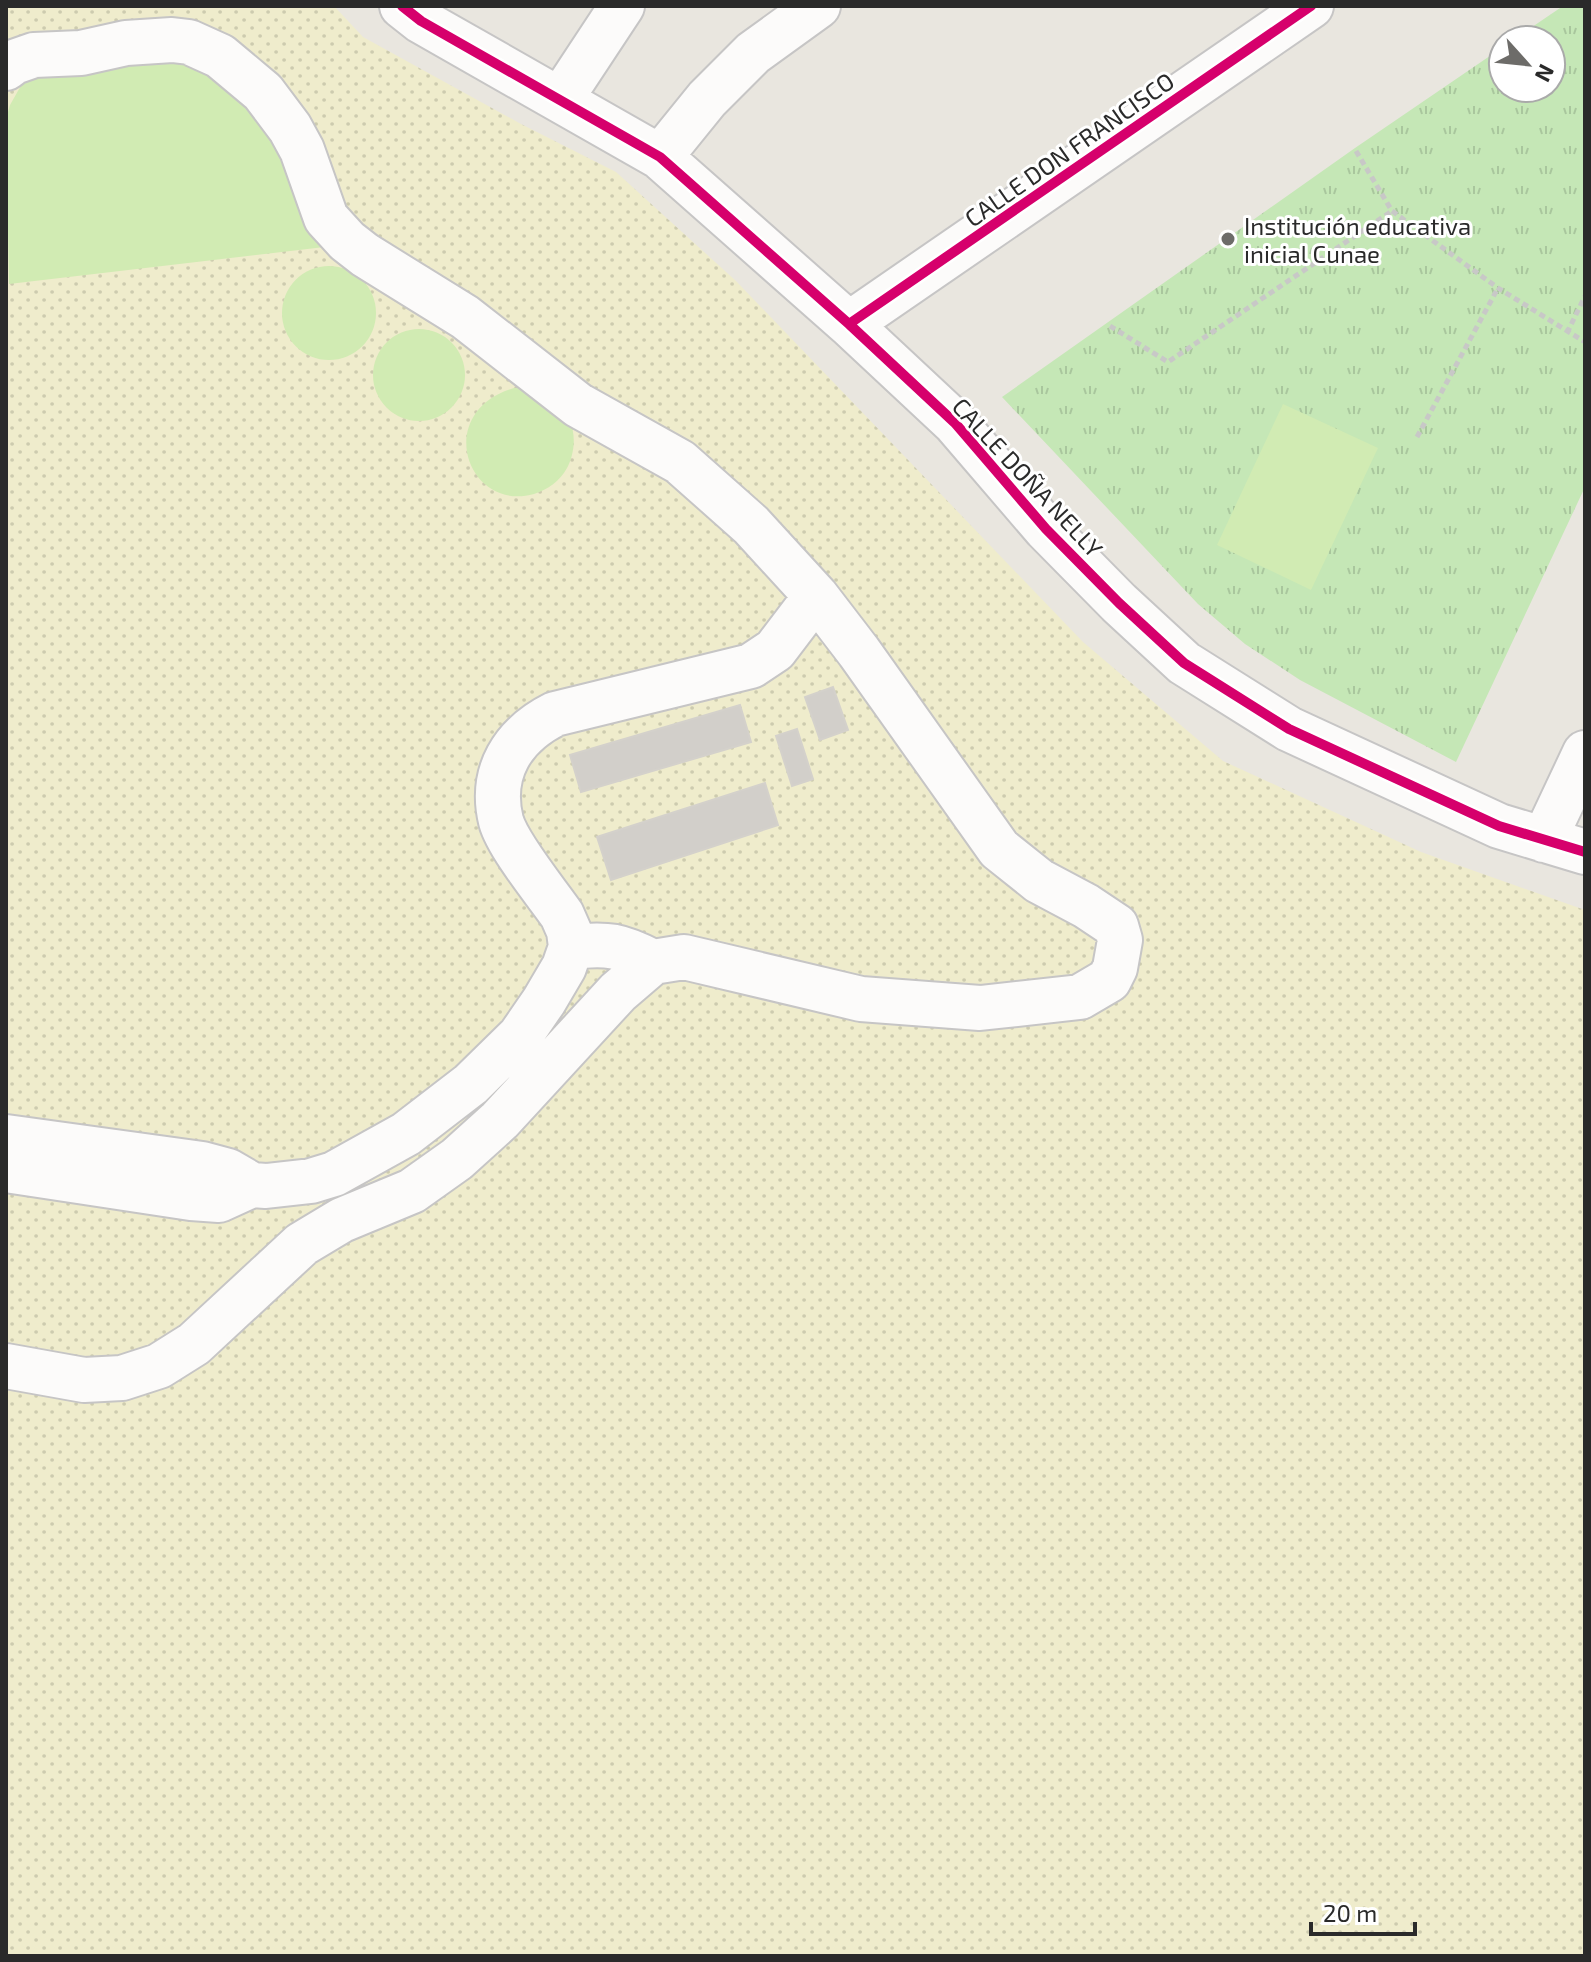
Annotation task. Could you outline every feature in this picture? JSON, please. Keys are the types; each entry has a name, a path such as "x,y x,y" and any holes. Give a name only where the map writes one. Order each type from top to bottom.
{"street":[{"name":"CALLE DOÑA NELLY","path":"402,6 421,21 660,157 849,324 955,423 1046,529 1184,663 1289,729 1499,826 1585,852"},
{"path":"560,100 622,6"},
{"path":"660,157 707,99 753,53 818,6"},
{"name":"CALLE DON FRANCISCO","path":"849,324 1311,6"},
{"path":"6,68 34,55 81,53 126,43 172,40 189,42 220,56 263,92 290,128 302,150 326,218 347,241 465,317 578,405 680,462 751,525 816,596 859,652 999,849 1039,881 1116,926 1120,940 1115,968 1109,980 1080,997 980,1008 861,999 684,957 653,962 618,992 500,1120 457,1159 412,1191 342,1220 302,1244 194,1344 159,1366 122,1378 84,1380 6,1366"},
{"path":"6,1137 202,1164 228,1171 252,1185 266,1186 311,1181 334,1174 406,1134 471,1084 520,1036 564,967 571,947 569,931 562,915 501,823 498,797 503,764 511,748 530,729 555,714 751,666 775,650 816,596"},
{"path":"1544,840 1585,753"},
{"path":"571,947 598,944 625,948 653,962"},
{"path":"6,1170 219,1200 252,1185"}],"path":[{"path":"1356,151 1392,211 1498,288 1585,342"},
{"path":"1110,326 1168,362 1392,211"},
{"path":"1417,437 1498,288"},
{"path":"1567,333 1585,296"}],"sand":[{"path":"6,6 334,6 363,37 616,172 736,281 1083,642 1223,761 1421,852 1585,910 1585,1956 6,1956"}],"green space":[{"path":"1563,6 1585,6 1585,487 1456,762 1300,680 1245,644 1198,604 1002,397 1487,58 1487,104 1567,104 1567,24 1537,24"},
{"path":"155,50 243,84 333,246 9,284 6,119 10,105 27,75"},
{"path":"320,266 338,266 363,279 373,295 376,313 373,331 363,347 338,360 320,360 295,347 282,322 282,304 295,279"},
{"path":"419,329 437,332 452,342 462,357 465,375 462,393 452,408 437,418 419,421 401,418 386,408 376,393 373,375 376,357 386,342 401,332"},
{"path":"514,388 532,389 558,409 571,426 574,444 567,468 553,484 534,494 511,496 491,489 477,475 468,457 467,437 473,417 489,400"},
{"path":"1283,404 1378,448 1311,590 1217,545"}],"building":[{"path":"833,687 848,730 820,740 805,697"},
{"path":"740,705 751,742 581,792 570,755"},
{"path":"797,729 813,779 792,786 776,736"},
{"path":"765,783 778,825 611,880 597,837"}],"cycle path":[{"path":"402,6 421,21 660,157 849,324 955,423 1046,529 1184,663 1289,729 1499,826 1585,852"},
{"path":"849,324 1311,6"}],"place":[{"name":"Institución educativa inicial Cunae","path":"1228,239"}]}
